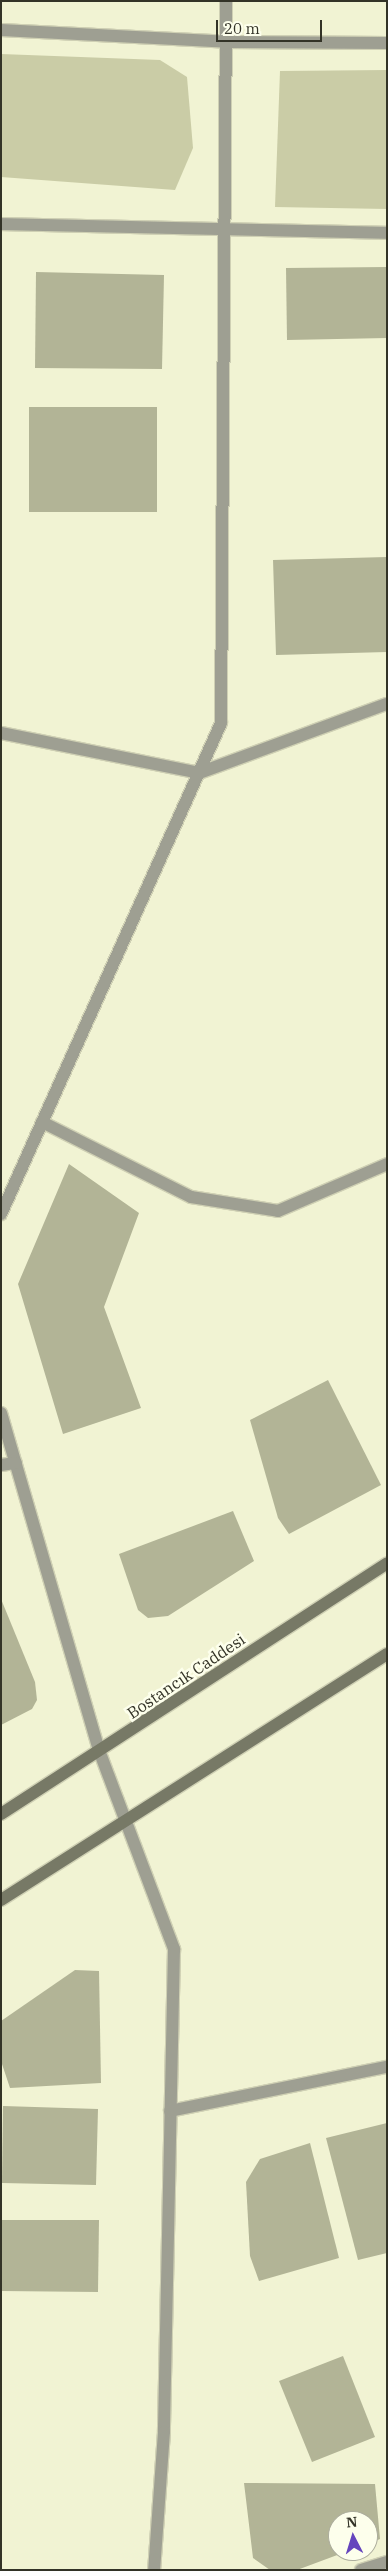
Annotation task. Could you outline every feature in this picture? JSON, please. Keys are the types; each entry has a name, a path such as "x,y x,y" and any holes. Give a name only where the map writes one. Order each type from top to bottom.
{"main road":[{"name":"Bostancık Caddesi","path":"1,1814 100,1753 387,1562"},
{"path":"1,1900 128,1823 387,1654"}],"street":[{"path":"1,1214 221,723 226,1"},
{"path":"1,30 226,42 387,43"},
{"path":"1,224 387,233"},
{"path":"1,733 199,772 387,704"},
{"path":"42,1122 191,1197 278,1211 387,1164"},
{"path":"1,1413 100,1753 174,1949 164,2432 154,2570"},
{"path":"1,1465 16,1463"},
{"path":"170,2111 387,2067"},
{"path":"361,2570 387,2562"}],"green space":[{"path":"1,54 160,60 187,77 193,148 175,190 1,177"},
{"path":"387,70 387,209 275,207 280,71"}],"building":[{"path":"387,267 387,338 287,340 286,268"},
{"path":"36,272 164,275 162,369 35,368"},
{"path":"29,407 157,407 157,512 29,512"},
{"path":"387,557 387,652 276,655 273,560"},
{"path":"69,1164 139,1213 104,1307 141,1408 63,1434 18,1284"},
{"path":"328,1380 381,1485 289,1534 278,1518 250,1420"},
{"path":"233,1511 254,1561 168,1616 148,1618 138,1610 119,1554"},
{"path":"1,1599 35,1682 37,1700 32,1709 1,1725"},
{"path":"75,1970 99,1971 101,2083 10,2088 1,2061 1,2021"},
{"path":"3,2106 98,2109 96,2185 2,2183"},
{"path":"387,2123 387,2253 358,2260 326,2138"},
{"path":"310,2143 339,2258 259,2281 250,2256 246,2182 260,2159"},
{"path":"1,2220 99,2220 98,2292 1,2291"},
{"path":"343,2356 375,2437 312,2462 279,2381"},
{"path":"244,2483 375,2484 377,2511 328,2511 328,2558 297,2570 270,2570 253,2558"},
{"path":"378,2517 380,2539 378,2540"}]}
